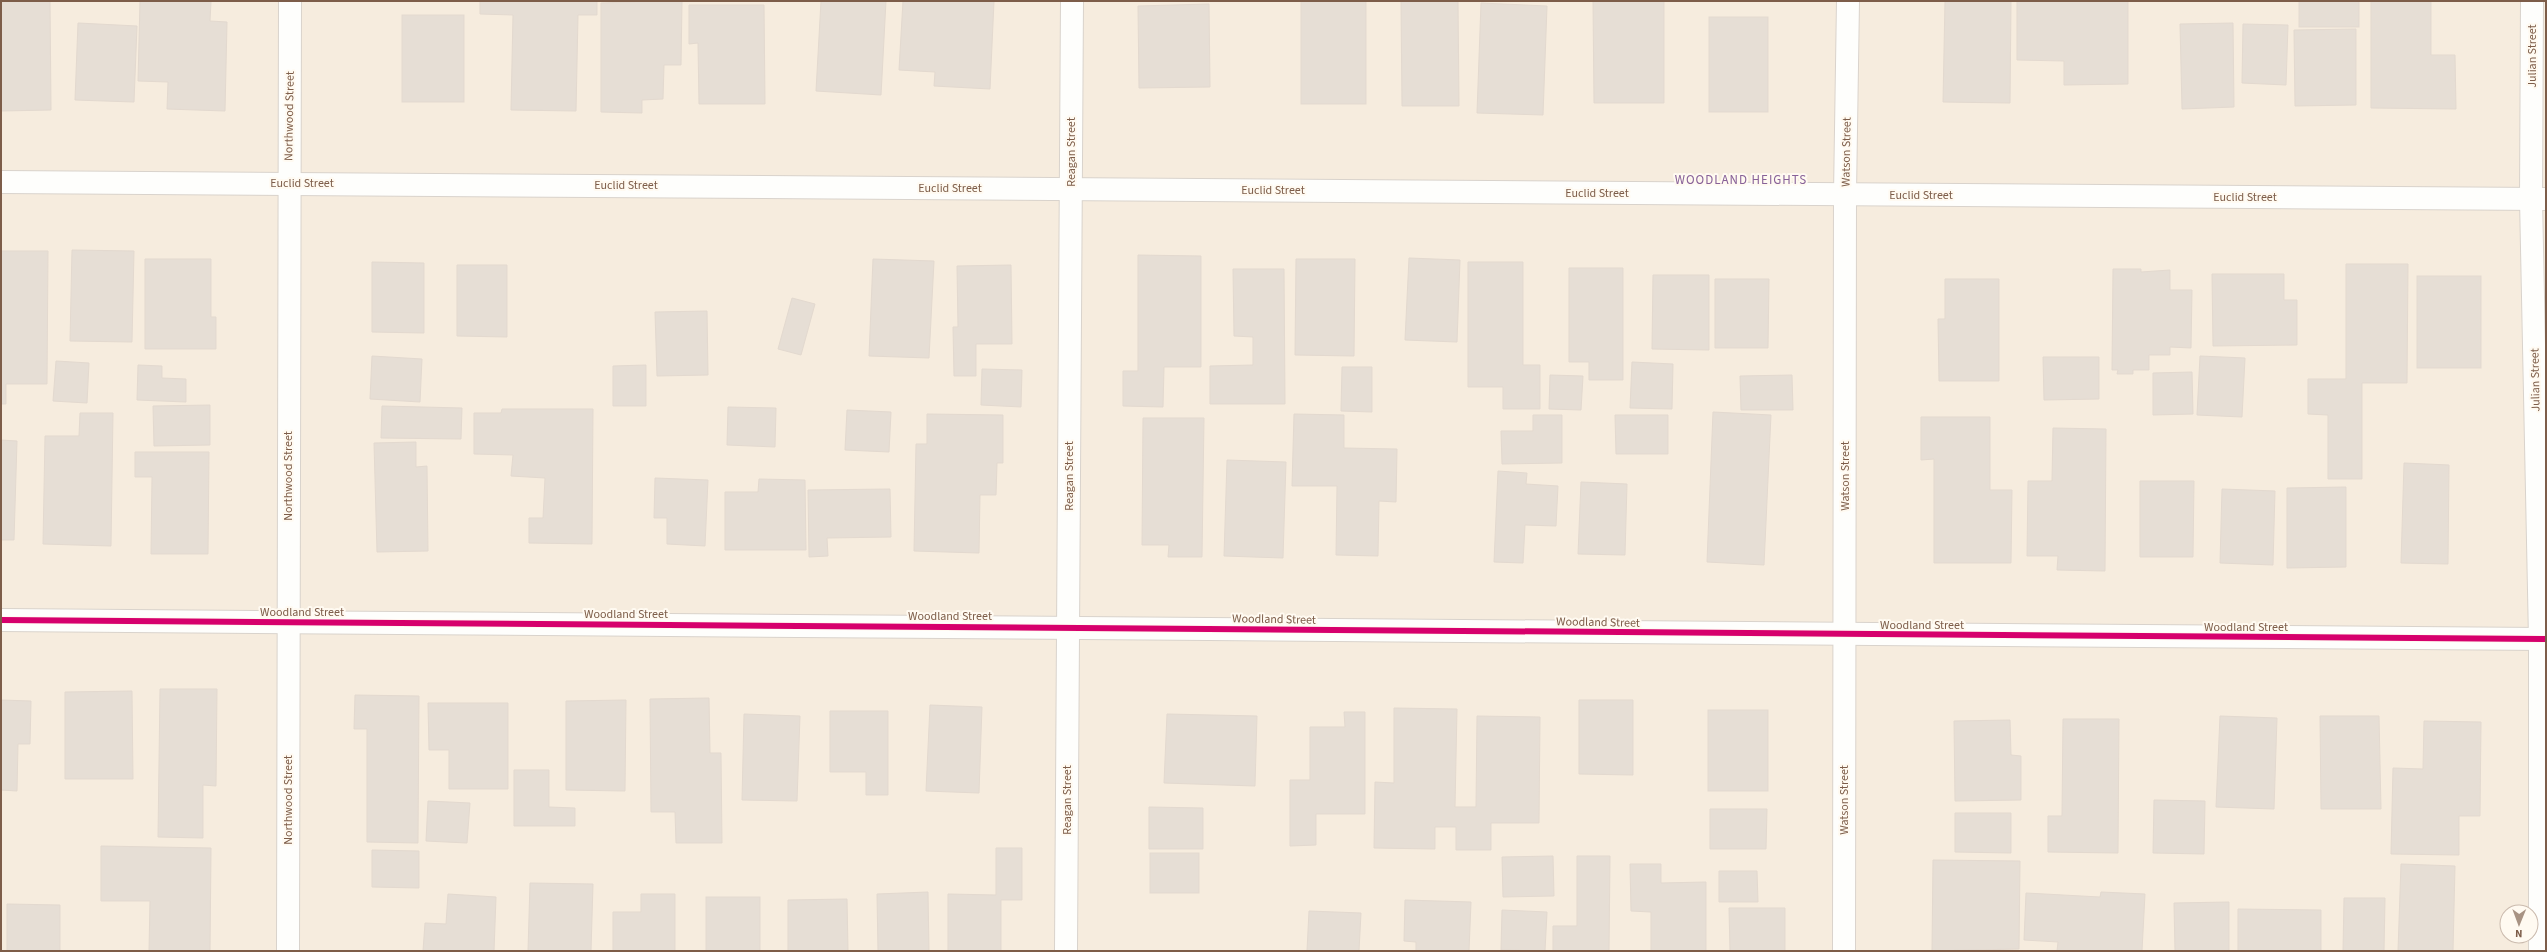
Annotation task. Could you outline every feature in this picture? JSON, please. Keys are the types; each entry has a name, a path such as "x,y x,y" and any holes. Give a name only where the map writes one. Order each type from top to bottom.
{"street":[{"name":"Northwood Street","path":"288,951 288,183 290,1"},
{"name":"Reagan Street","path":"1066,951 1072,1"},
{"name":"Watson Street","path":"1844,951 1845,194 1848,1"},
{"name":"Julian Street","path":"2532,1 2538,199 2543,639 2540,951"},
{"name":"Euclid Street","path":"1,182 2538,199"},
{"name":"Woodland Street","path":"1,620 1068,628 1845,636 2543,639"}],"shaded area":[{"name":"WOODLAND HEIGHTS","path":"1,1 2546,1 2546,951 1,951"}],"building":[{"path":"1,1 50,1 51,110 1,111"},
{"path":"140,1 211,1 210,21 227,22 225,111 167,109 168,82 138,81"},
{"path":"480,1 597,1 597,15 578,15 576,111 511,110 513,15 480,14"},
{"path":"682,1 681,65 664,65 663,99 642,100 642,113 601,112 601,3"},
{"path":"821,1 886,1 881,95 816,91"},
{"path":"903,1 994,1 990,89 934,86 935,72 899,70"},
{"path":"1301,1 1366,1 1366,104 1301,104"},
{"path":"1401,1 1458,1 1459,106 1402,106"},
{"path":"1593,1 1664,1 1664,103 1594,103"},
{"path":"1945,1 2011,1 2010,103 1943,102"},
{"path":"2017,1 2128,1 2128,84 2064,85 2064,61 2017,60"},
{"path":"2299,1 2359,1 2359,27 2299,27"},
{"path":"2371,1 2431,1 2431,55 2455,55 2456,109 2371,108"},
{"path":"1481,3 1547,6 1543,115 1477,113"},
{"path":"1209,4 1210,87 1139,88 1138,6"},
{"path":"689,5 764,5 765,104 699,104 698,43 689,44"},
{"path":"402,15 464,15 464,102 402,102"},
{"path":"1709,17 1768,17 1768,112 1709,112"},
{"path":"78,23 137,26 134,102 75,100"},
{"path":"2233,23 2234,107 2182,109 2180,24"},
{"path":"2243,24 2288,25 2286,85 2242,83"},
{"path":"2356,29 2356,105 2295,106 2294,30"},
{"path":"72,250 134,251 132,342 70,341"},
{"path":"1,251 48,251 47,384 6,384 6,404 1,404"},
{"path":"1138,255 1201,256 1201,367 1164,367 1163,407 1123,406 1123,371 1138,371"},
{"path":"1409,258 1460,260 1457,342 1405,340"},
{"path":"145,259 211,259 211,317 216,317 216,349 145,349"},
{"path":"873,259 934,261 929,358 869,356"},
{"path":"1296,259 1355,259 1354,356 1295,355"},
{"path":"372,262 424,263 424,333 372,332"},
{"path":"1468,262 1523,262 1523,365 1540,365 1540,409 1503,409 1503,387 1468,387"},
{"path":"2346,264 2408,264 2407,383 2362,383 2362,479 2328,479 2328,415 2308,414 2308,379 2346,379"},
{"path":"457,265 507,265 507,337 457,336"},
{"path":"1011,265 1012,344 976,344 976,376 954,376 953,327 958,327 957,266"},
{"path":"1569,268 1623,268 1623,380 1589,380 1589,362 1569,362"},
{"path":"1233,269 1284,269 1285,404 1210,404 1210,366 1253,365 1253,337 1234,336"},
{"path":"2113,269 2141,269 2141,272 2170,270 2170,290 2192,290 2191,348 2170,347 2170,355 2149,355 2149,370 2133,370 2133,374 2117,374 2118,370 2112,370"},
{"path":"2212,274 2284,274 2284,300 2297,300 2297,345 2213,346"},
{"path":"1653,275 1709,275 1709,350 1652,349"},
{"path":"2417,276 2481,276 2481,368 2417,368"},
{"path":"1715,279 1769,279 1768,348 1715,348"},
{"path":"1945,279 1999,279 1999,381 1939,381 1938,319 1945,319"},
{"path":"792,298 815,304 801,355 778,349"},
{"path":"707,311 708,375 657,376 655,312"},
{"path":"372,356 422,359 420,402 370,399"},
{"path":"2200,356 2245,358 2242,417 2197,415"},
{"path":"2043,357 2099,357 2099,399 2044,400"},
{"path":"56,361 89,363 87,403 53,401"},
{"path":"1632,362 1673,364 1672,409 1630,408"},
{"path":"138,365 162,366 162,378 186,379 186,402 137,400"},
{"path":"646,365 646,406 613,406 613,366"},
{"path":"1342,367 1372,367 1372,412 1341,411"},
{"path":"982,369 1022,370 1021,407 981,405"},
{"path":"2192,372 2193,414 2153,415 2153,373"},
{"path":"1550,375 1583,376 1581,410 1549,409"},
{"path":"1792,375 1793,410 1741,410 1740,376"},
{"path":"210,405 210,445 154,446 153,406"},
{"path":"382,406 462,408 461,439 381,438"},
{"path":"728,407 776,408 775,447 727,445"},
{"path":"502,409 593,409 592,544 529,543 529,518 543,518 545,478 511,476 513,455 474,454 474,413 501,413"},
{"path":"847,410 891,412 889,452 845,450"},
{"path":"1713,412 1771,415 1764,565 1707,562"},
{"path":"80,413 113,413 111,546 43,544 45,436 79,436"},
{"path":"927,414 1003,415 1003,463 997,463 996,495 980,495 979,553 914,551 916,444 927,444"},
{"path":"1294,414 1344,415 1344,448 1397,449 1396,502 1379,501 1378,556 1336,555 1337,486 1292,486"},
{"path":"1533,415 1562,415 1562,463 1502,464 1501,431 1533,431"},
{"path":"1615,415 1668,415 1668,454 1616,454"},
{"path":"1921,417 1990,417 1990,490 2012,490 2011,563 1934,563 1934,459 1921,460"},
{"path":"1143,418 1204,418 1202,557 1168,557 1169,545 1142,545"},
{"path":"2053,428 2106,429 2105,571 2057,570 2058,556 2027,556 2028,481 2052,481"},
{"path":"1,440 17,441 14,540 1,540"},
{"path":"416,442 416,467 427,466 428,551 377,552 374,443"},
{"path":"135,452 209,452 208,554 151,554 152,477 135,477"},
{"path":"1227,460 1286,462 1283,558 1224,556"},
{"path":"2404,463 2449,465 2448,564 2401,563"},
{"path":"1498,471 1527,473 1526,484 1558,486 1556,526 1525,525 1523,563 1494,562"},
{"path":"655,478 708,480 705,546 667,544 667,518 654,518"},
{"path":"759,479 805,480 806,550 725,550 725,492 758,492"},
{"path":"2140,481 2194,481 2193,557 2140,557"},
{"path":"1581,482 1627,484 1625,555 1578,554"},
{"path":"2346,487 2346,567 2287,568 2287,488"},
{"path":"890,489 891,537 827,538 828,556 809,557 808,490"},
{"path":"2222,489 2275,491 2273,565 2220,563"},
{"path":"160,689 217,689 216,786 203,785 203,838 158,837"},
{"path":"132,691 133,779 65,779 65,692"},
{"path":"355,695 419,696 418,843 367,842 367,729 354,729"},
{"path":"709,698 710,753 721,753 722,843 676,843 675,812 651,812 650,699"},
{"path":"1,700 31,701 30,744 18,744 17,791 1,790"},
{"path":"626,700 625,791 566,790 566,701"},
{"path":"1579,700 1633,700 1633,775 1579,774"},
{"path":"428,703 508,703 508,789 449,789 449,750 429,750"},
{"path":"930,705 982,707 979,793 926,791"},
{"path":"1394,708 1457,709 1455,807 1476,807 1477,716 1540,717 1539,823 1491,823 1491,850 1456,850 1456,827 1435,827 1435,849 1374,848 1375,782 1394,783"},
{"path":"1708,710 1768,710 1768,791 1708,791"},
{"path":"830,711 888,711 888,795 866,795 866,772 830,772"},
{"path":"1344,712 1365,712 1365,814 1316,814 1316,845 1290,846 1290,780 1310,780 1310,727 1345,727"},
{"path":"744,714 800,716 797,801 742,800"},
{"path":"1167,714 1257,716 1255,786 1164,783"},
{"path":"2220,716 2277,718 2274,809 2216,807"},
{"path":"2320,716 2379,716 2381,809 2321,809"},
{"path":"2063,719 2119,719 2118,853 2048,852 2048,816 2062,816"},
{"path":"2010,720 2011,755 2021,756 2021,800 1955,801 1954,721"},
{"path":"2424,721 2481,722 2480,816 2459,816 2459,855 2391,854 2393,768 2423,769"},
{"path":"514,770 549,770 549,807 575,808 575,826 514,826"},
{"path":"2154,800 2205,801 2204,854 2153,853"},
{"path":"428,801 470,803 467,843 426,841"},
{"path":"1149,807 1203,808 1203,849 1149,849"},
{"path":"1710,809 1767,809 1766,849 1710,849"},
{"path":"1955,813 2011,813 2011,853 1955,852"},
{"path":"101,846 211,848 210,951 149,951 150,901 101,901"},
{"path":"996,848 1022,848 1022,900 1001,900 1001,951 948,951 948,894 996,895"},
{"path":"372,850 419,851 419,888 372,887"},
{"path":"1150,853 1199,853 1199,893 1150,893"},
{"path":"1553,856 1554,896 1503,897 1502,857"},
{"path":"1577,856 1610,856 1609,951 1553,951 1553,926 1577,926"},
{"path":"1933,860 2020,861 2019,949 1932,951"},
{"path":"1630,864 1661,864 1661,883 1706,882 1706,951 1651,951 1651,912 1631,911"},
{"path":"2401,864 2455,866 2453,951 2398,951"},
{"path":"1719,871 1757,871 1758,902 1719,902"},
{"path":"530,883 593,884 591,951 528,951"},
{"path":"928,892 929,951 878,951 877,894"},
{"path":"2101,892 2145,894 2142,951 2057,951 2058,942 2024,940 2026,893 2100,897"},
{"path":"448,894 496,897 494,951 423,951 425,923 446,924"},
{"path":"641,894 675,894 675,951 613,951 613,912 641,912"},
{"path":"706,897 760,897 760,951 706,951"},
{"path":"2344,898 2385,898 2384,951 2343,951"},
{"path":"847,899 848,951 788,951 788,900"},
{"path":"1405,900 1471,902 1469,951 1416,951 1416,942 1404,941"},
{"path":"2229,902 2229,951 2175,951 2174,903"},
{"path":"7,904 60,905 60,951 7,951"},
{"path":"1729,908 1785,908 1785,951 1730,951"},
{"path":"2238,909 2321,910 2321,951 2238,951"},
{"path":"1502,910 1547,912 1545,951 1501,950"},
{"path":"1309,911 1361,913 1359,951 1307,951"}],"cycle path":[{"path":"1,620 2546,639"}],"district":[{"name":"WOODLAND HEIGHTS","path":"1741,179"}]}
